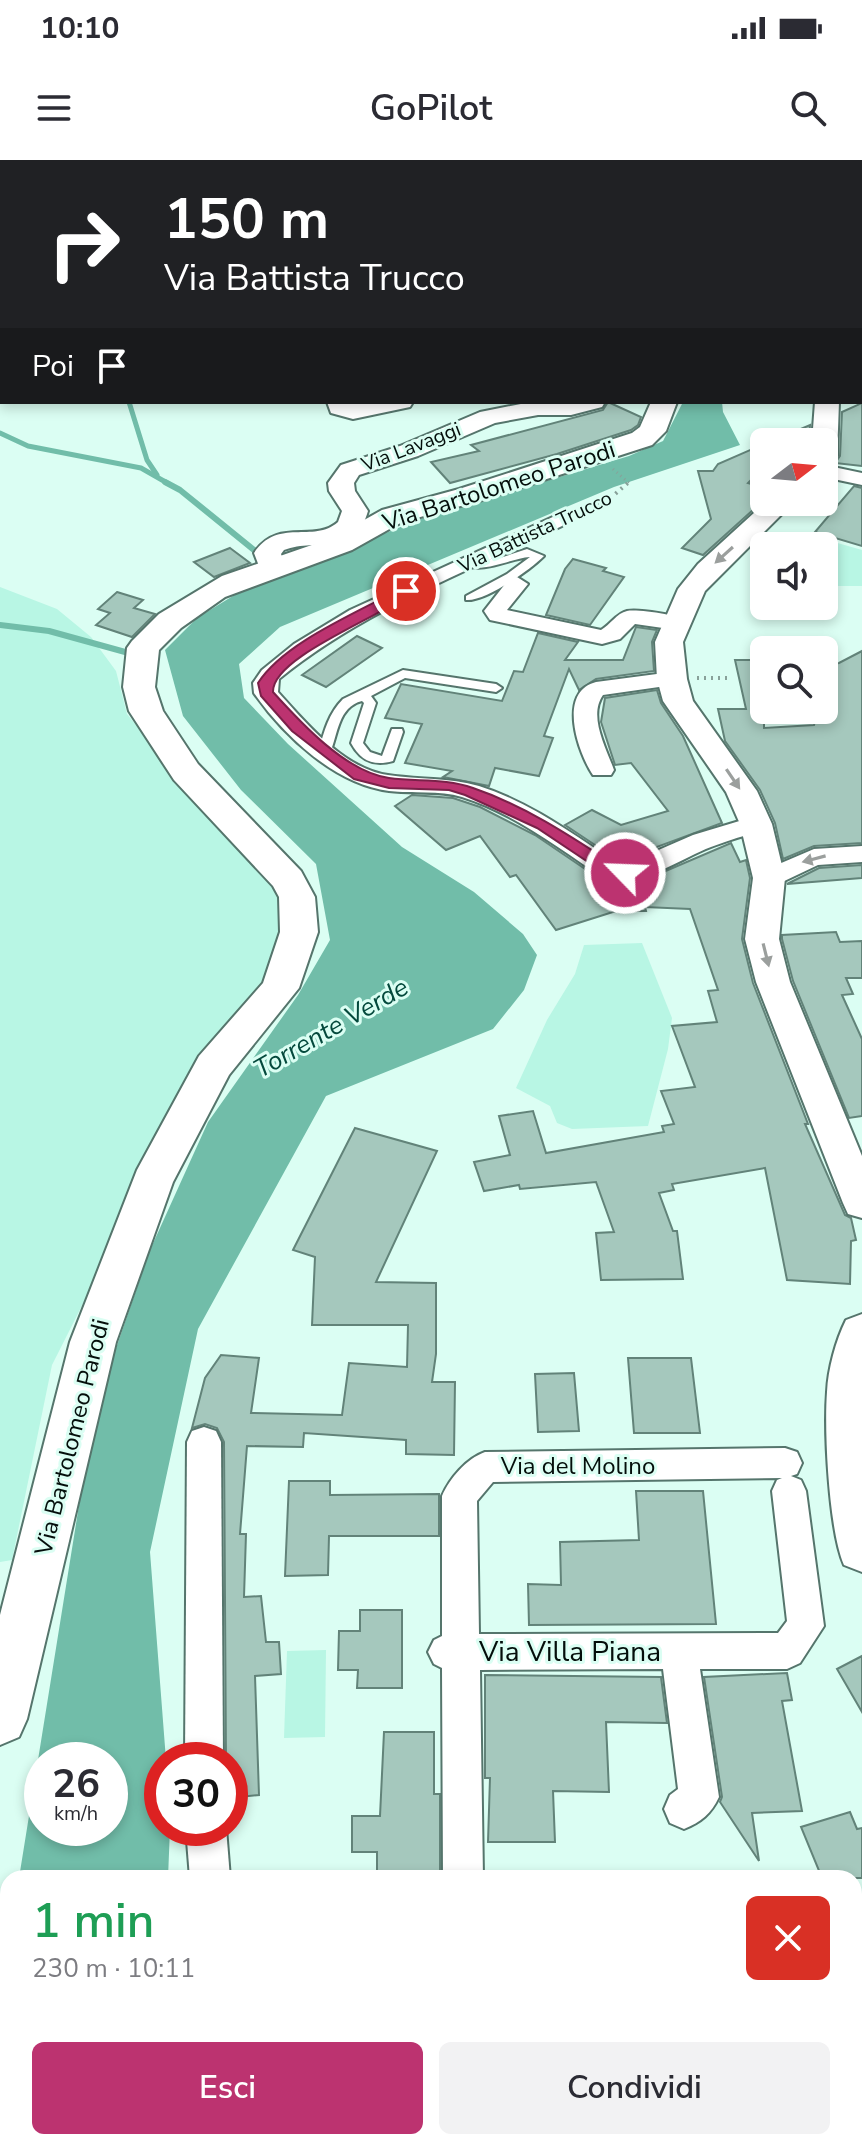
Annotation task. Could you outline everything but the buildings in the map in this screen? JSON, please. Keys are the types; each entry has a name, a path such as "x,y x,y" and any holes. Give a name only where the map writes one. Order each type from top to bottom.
{"main road":[{"name":"Via Bartolomeo Parodi","path":"0,1719 93,1342 152,1182 213,1066 280,988 299,932 297,897 288,880 186,772 146,711 139,687 143,648 170,621 214,591 342,544 392,516 469,495 642,439 652,431 663,404"},
{"path":"862,1333 850,1391 855,1494 862,1548"}],"street":[{"name":"Via Lavaggi","path":"339,404 340,408 353,412 391,404"},
{"name":"Via Lavaggi","path":"272,568 267,553 273,544 326,538 348,527 355,519 355,511 341,483 350,470 409,451 489,417 586,404"},
{"path":"826,428 827,404"},
{"path":"838,474 862,479"},
{"path":"766,516 692,589 669,642 672,679 678,701 741,791 756,824 769,878 762,939 773,982 823,1111 852,1152 862,1203"},
{"name":"Via Battista Trucco","path":"555,522 358,615 302,649 267,679 266,693 297,728 351,771 368,779 450,786 486,798 543,825 614,873 636,870 702,841 756,824"},
{"path":"517,584 495,611 498,615 602,637 612,634 630,617 677,623"},
{"path":"602,770 585,723 588,697 596,689 672,679"},
{"path":"769,878 814,857 862,854"},
{"path":"204,1442 204,1742"},
{"name":"Via del Molino","path":"454,1652 459,1496 485,1467 721,1466 787,1477 806,1626 787,1651"},
{"name":"Via Villa Piana","path":"463,1870 454,1652 787,1651"},
{"path":"679,1653 699,1797 684,1809"},
{"path":"207,1846 209,1870"}],"lane":[{"path":"470,564 502,561 527,552 538,556 511,576 470,598"},
{"path":"325,750 332,724 343,705 403,674 496,688"},
{"path":"361,696 370,703 357,743 364,753 376,759 388,758 397,732"}],"path":[{"name":"Via Battista Trucco","path":"555,522 614,495 631,483"}],"shaded area":[{"path":"838,543 862,550 862,586 838,586"},
{"path":"0,587 57,609 91,637 116,671 127,714 187,787 282,889 282,922 268,976 211,1050 52,1365 12,1560 0,1562"},
{"path":"642,943 672,1018 668,1049 648,1126 572,1129 557,1123 550,1106 516,1088 547,1020 575,974 584,945"},
{"path":"326,1650 325,1737 284,1738 287,1651"}],"water":[{"name":"Torrente Verde","path":"682,404 722,404 723,412 740,445 614,487 280,627 239,664 244,698 288,744 402,847 474,892 523,934 537,955 524,990 493,1029 326,1096 198,1329 150,1552 165,1742 144,1742 144,1846 169,1846 168,1870 20,1870 24,1846 128,1846 128,1742 41,1742 94,1412 150,1250 208,1122 298,995 330,940 316,864 241,790 183,716 165,650 197,618 241,591 423,518 629,456 663,441"}],"waterway":[{"path":"130,404 147,460 157,475"},
{"path":"0,433 28,446 141,468 169,484"},
{"path":"165,482 180,490 264,558"},
{"path":"0,625 49,631 136,655"}],"route":[{"path":"406,591 358,615 302,649 270,675 265,683 266,693 297,728 359,776 389,783 450,786 471,792 543,825 614,873 625,873"}]}
